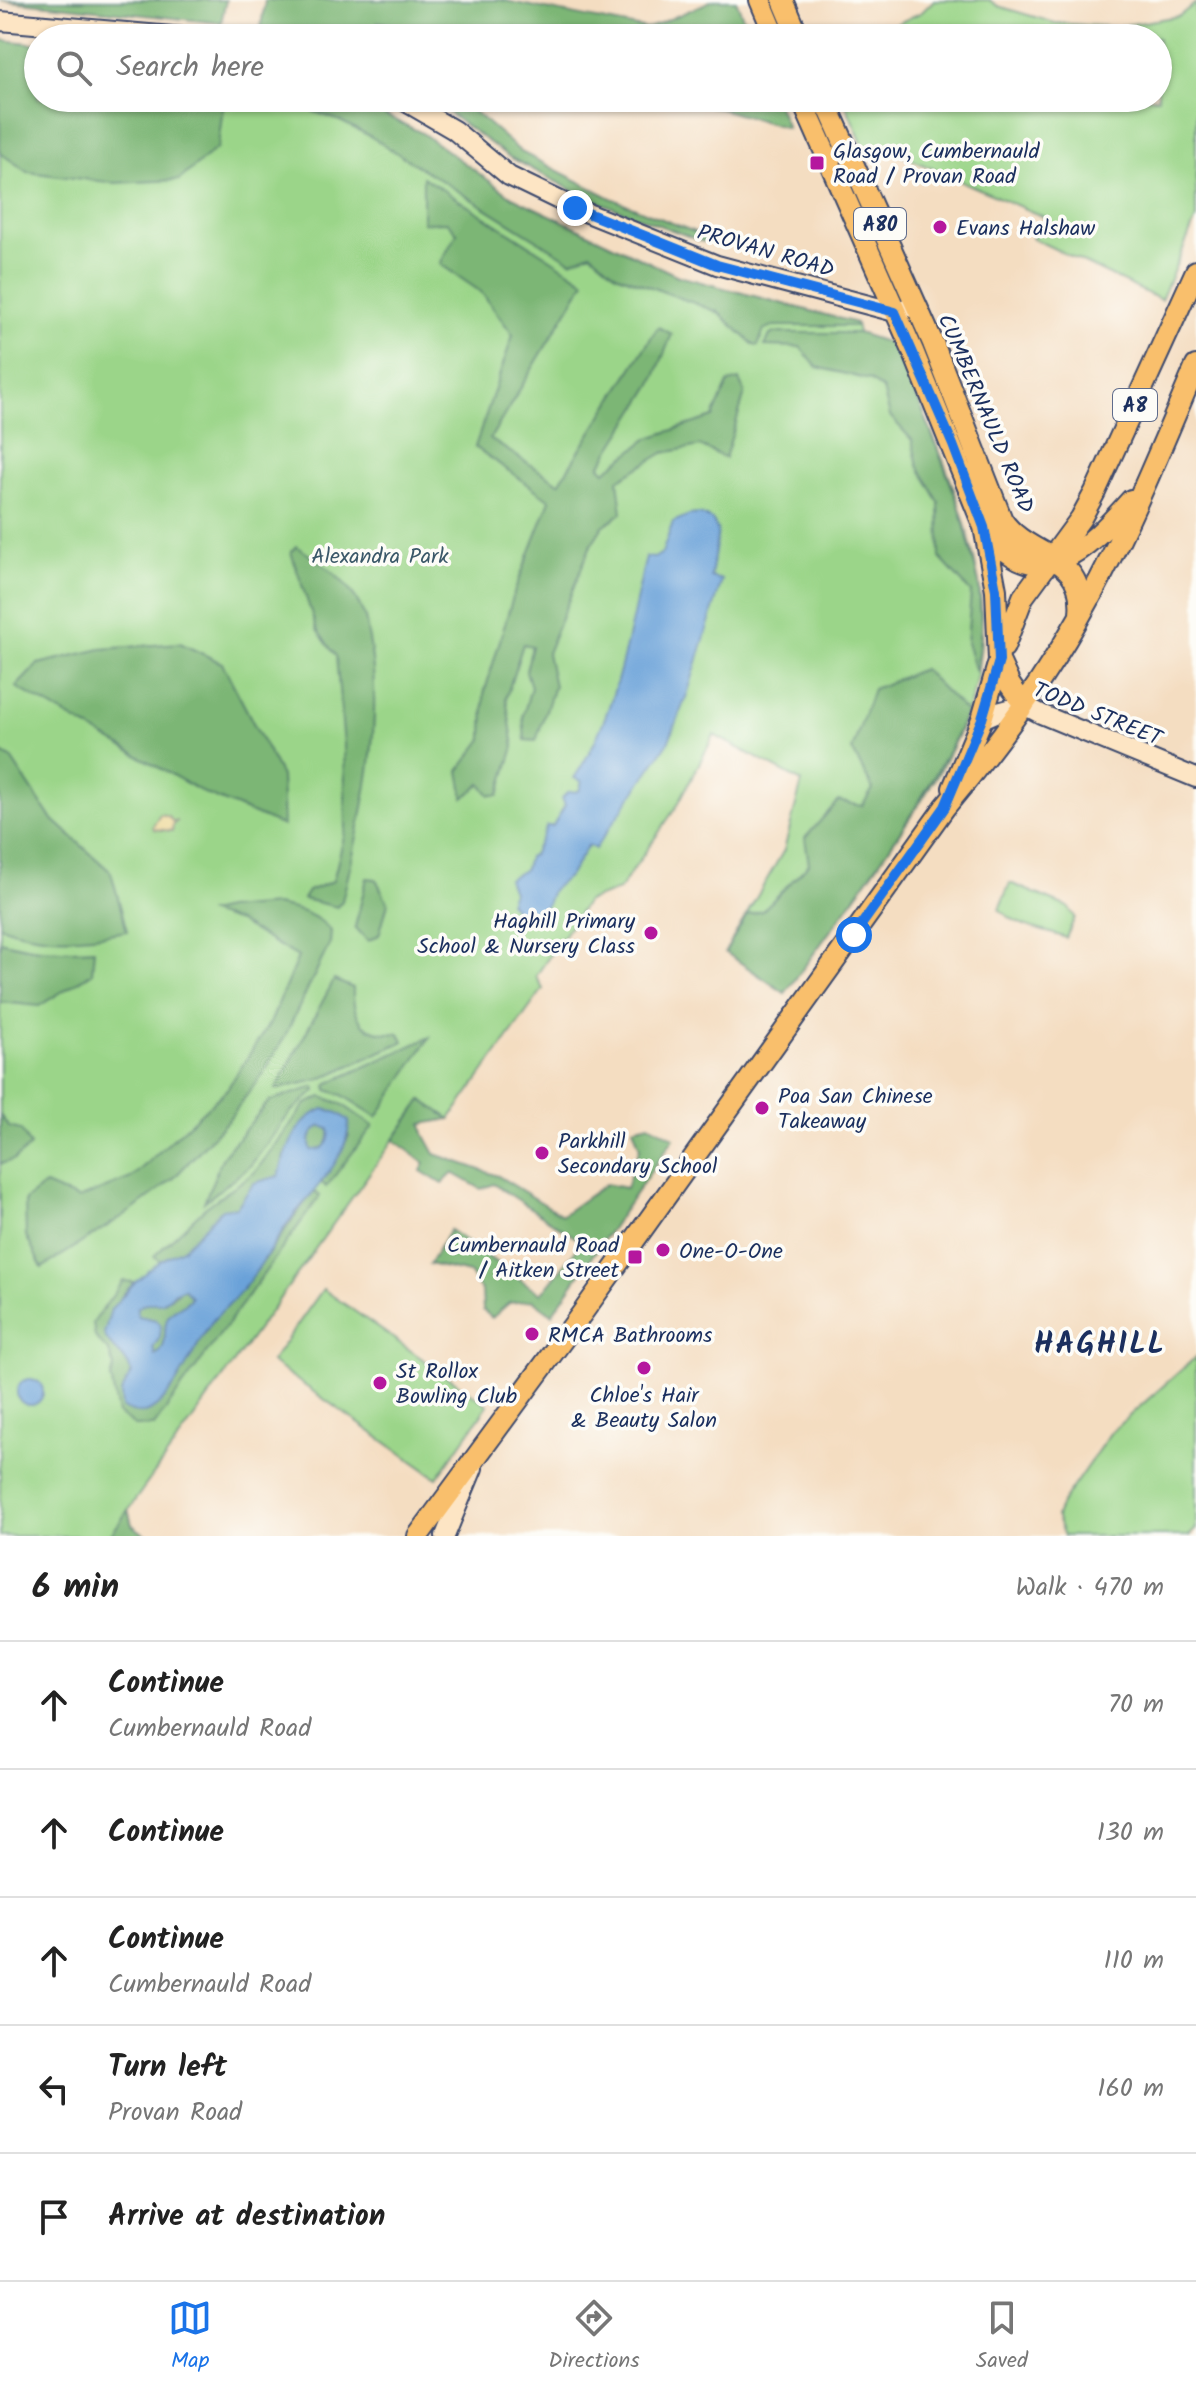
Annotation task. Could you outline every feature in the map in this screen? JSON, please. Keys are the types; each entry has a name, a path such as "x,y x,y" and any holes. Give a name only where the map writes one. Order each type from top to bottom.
{"main road":[{"path":"760,0 770,24"},
{"path":"783,0 793,24"},
{"name":"CUMBERNAULD ROAD","path":"808,112 953,445 984,527"},
{"name":"CUMBERNAULD ROAD","path":"830,112 916,304 1002,520 1076,582 1080,594 1080,614"},
{"name":"A8","path":"945,807 982,719 1023,597 1053,561 1095,492 1196,271"},
{"name":"A8","path":"418,1536 945,807 993,750 1024,705 1099,582 1196,366"},
{"path":"1053,561 1078,552 1099,535 1145,485"},
{"name":"A80","path":"984,527 998,546 1023,561 1053,561"},
{"name":"A80","path":"984,527 996,590 999,661"},
{"path":"999,661 1024,705"}],"street":[{"path":"0,21 34,24"},
{"name":"PROVAN ROAD","path":"423,112 454,130 509,176 575,208 717,265 895,312"},
{"path":"895,312 916,304"},
{"name":"TODD STREET","path":"982,719 1010,707 1024,705 1196,778"},
{"path":"445,1536 480,1451"}],"green space":[{"path":"0,0 226,0 221,23"},
{"path":"265,0 501,0 622,24 378,22 261,24"},
{"path":"713,0 736,0 745,24 658,24"},
{"path":"934,0 989,0 998,6 1055,23 1070,24 897,24 922,12"},
{"path":"1196,3 1196,219 1161,300 1032,238 1046,218 885,148 866,153 849,112 1172,112 1172,24 1132,24 1179,16"},
{"name":"Alexandra Park","path":"0,40 24,43 24,112 378,112 422,133 512,197 678,276 856,323 858,333 892,344 955,491 979,583 981,632 971,700 948,755 902,830 785,993 725,952 784,850 802,782 714,735 677,806 619,890 587,901 536,976 543,989 450,1119 422,1100 128,1510 132,1525 147,1536 0,1536"},
{"path":"0,40 24,43 24,112 222,112 218,147 179,180 114,183 28,172 0,153"},
{"path":"315,112 378,112 422,133 512,197 678,276 856,323 856,326 774,326 764,330 758,346 754,345 718,312 616,274 591,253 571,261 368,135"},
{"path":"447,112 474,112 521,152 611,198 709,238 703,242 583,196 509,157"},
{"path":"731,112 781,112 787,128"},
{"path":"423,177 585,281 490,439 559,483 658,327 672,334 652,384 600,466 605,471 649,438 713,417 728,383 739,380 745,393 725,458 700,446 663,453 618,480 622,513 603,526 591,545 547,653 554,686 536,741 525,740 523,716 531,687 526,671 532,646 523,644 506,698 514,747 499,795 490,795 481,784 464,798 459,771 483,739 484,694 515,590 550,500 475,447 513,335 481,292 440,264 457,233 447,222 423,223"},
{"path":"858,333 892,344 922,409 960,508 979,583 981,627 976,672 967,643 971,592 940,558 939,502 918,466 912,440 890,416 883,390 870,380 817,367 800,347 765,346 770,335"},
{"path":"296,546 336,575 359,604 366,621 373,672 373,738 364,804 342,901 337,907 303,899 308,891 333,881 346,829 344,745 336,656 317,630 291,552"},
{"path":"180,643 222,663 281,776 283,826 206,794 16,687 38,664 101,649"},
{"path":"923,669 967,713 906,823 785,993 725,952 747,915 762,911 809,864 805,838 838,801 862,806 873,789 852,750 873,689"},
{"path":"0,752 11,758 50,817 111,872 127,931 63,938 32,935 0,926"},
{"path":"367,878 376,879 388,903 379,935 368,941 355,927"},
{"path":"1010,883 1068,907 1075,917 1066,938 1022,924 999,909"},
{"path":"276,905 313,916 331,931 330,943 264,1072 228,1120 174,1178 134,1209 42,1268 26,1236 25,1200 45,1185 78,1199 131,1178 227,1089 271,1021 298,957 238,922 209,913"},
{"path":"0,941 47,950 94,949 92,973 39,1006 0,1002"},
{"path":"334,980 353,988 355,1009 363,1024 377,1031 398,1033 404,1041 318,1080 276,1089"},
{"path":"430,1037 377,1117 342,1095 327,1090 327,1084"},
{"path":"315,1087 316,1091 291,1112 250,1166 204,1202 223,1156 269,1101"},
{"path":"322,1097 340,1103 373,1126 326,1187 321,1182 349,1136 324,1109 285,1154 279,1176 254,1183 237,1207 183,1249 160,1261 154,1256 206,1207 255,1172 306,1104"},
{"path":"422,1100 450,1119 422,1124 435,1154 498,1176 562,1215 606,1184 626,1188 640,1148 633,1128 649,1124 674,1138 552,1314 533,1300 509,1303 492,1318 483,1310 482,1292 469,1273 429,1264 450,1230 541,1294 582,1242 494,1184 481,1189 453,1173 442,1184 421,1171 425,1163 394,1140"},
{"path":"0,1115 9,1127 21,1130 30,1146 14,1160 0,1164"},
{"path":"321,1126 329,1128 328,1141 320,1149 311,1150 311,1136"},
{"path":"314,1191 320,1196 154,1426 135,1426 118,1414 111,1378 114,1367 109,1352 95,1337 93,1323 123,1281 135,1282 123,1294 104,1334 126,1360 132,1373 121,1393 150,1411 176,1382 213,1320 253,1275"},
{"path":"184,1288 191,1297 169,1315 164,1343 155,1356 153,1348 160,1337 156,1320 138,1316 137,1308 146,1303 163,1303"},
{"name":"St Rollox Bowling Club","path":"323,1289 488,1405 437,1478 271,1362"},
{"path":"1196,1357 1196,1529 1189,1536 1064,1536 1056,1516 1061,1504 1111,1432"},
{"path":"128,1510 132,1525 147,1536 110,1536"}],"sand":[{"path":"160,814 168,816 173,822 178,821 173,824 172,831 154,829"}],"water":[{"path":"700,514 712,520 718,531 711,577 722,580 688,692 668,743 595,849 588,845 570,875 552,890 547,904 541,910 516,911 509,902 513,892 508,879 525,869 528,857 533,855 547,826 553,826 565,805 562,798 568,792 579,791 582,781 574,778 589,753 611,699 646,557 654,558 662,553 673,522"},
{"path":"324,1109 338,1113 349,1121 347,1136 335,1163 287,1224 249,1282 211,1322 183,1372 159,1405 150,1411 136,1413 122,1408 121,1393 132,1373 126,1360 104,1334 111,1309 135,1282 160,1261 183,1249 222,1209 237,1207 254,1183 279,1176 294,1136 315,1113","holes":["321,1126 329,1129 328,1142 320,1149 311,1150 311,1136","184,1288 191,1297 169,1315 164,1344 155,1356 153,1348 160,1337 161,1325 156,1320 138,1316 137,1308 146,1303 162,1303"]},
{"path":"30,1379 39,1383 43,1392 39,1401 30,1405 21,1401 17,1392 21,1383"}],"place":[{"name":"Glasgow, Cumbernauld Road / Provan Road","path":"817,163"},
{"name":"Evans Halshaw","path":"940,227"},
{"name":"Haghill Primary School & Nursery Class","path":"651,933"},
{"name":"Poa San Chinese Takeaway","path":"762,1108"},
{"name":"Parkhill Secondary School","path":"542,1153"},
{"name":"One-O-One","path":"663,1250"},
{"name":"Cumbernauld Road / Aitken Street","path":"635,1257"},
{"name":"RMCA Bathrooms","path":"532,1334"},
{"name":"Chloe's Hair & Beauty Salon","path":"644,1368"},
{"name":"St Rollox Bowling Club","path":"380,1383"}],"district":[{"name":"HAGHILL","path":"1100,1343"}],"route":[{"path":"575,208 717,265 895,312 953,445 984,527 996,590 999,661 982,719 945,807 854,935"}]}
